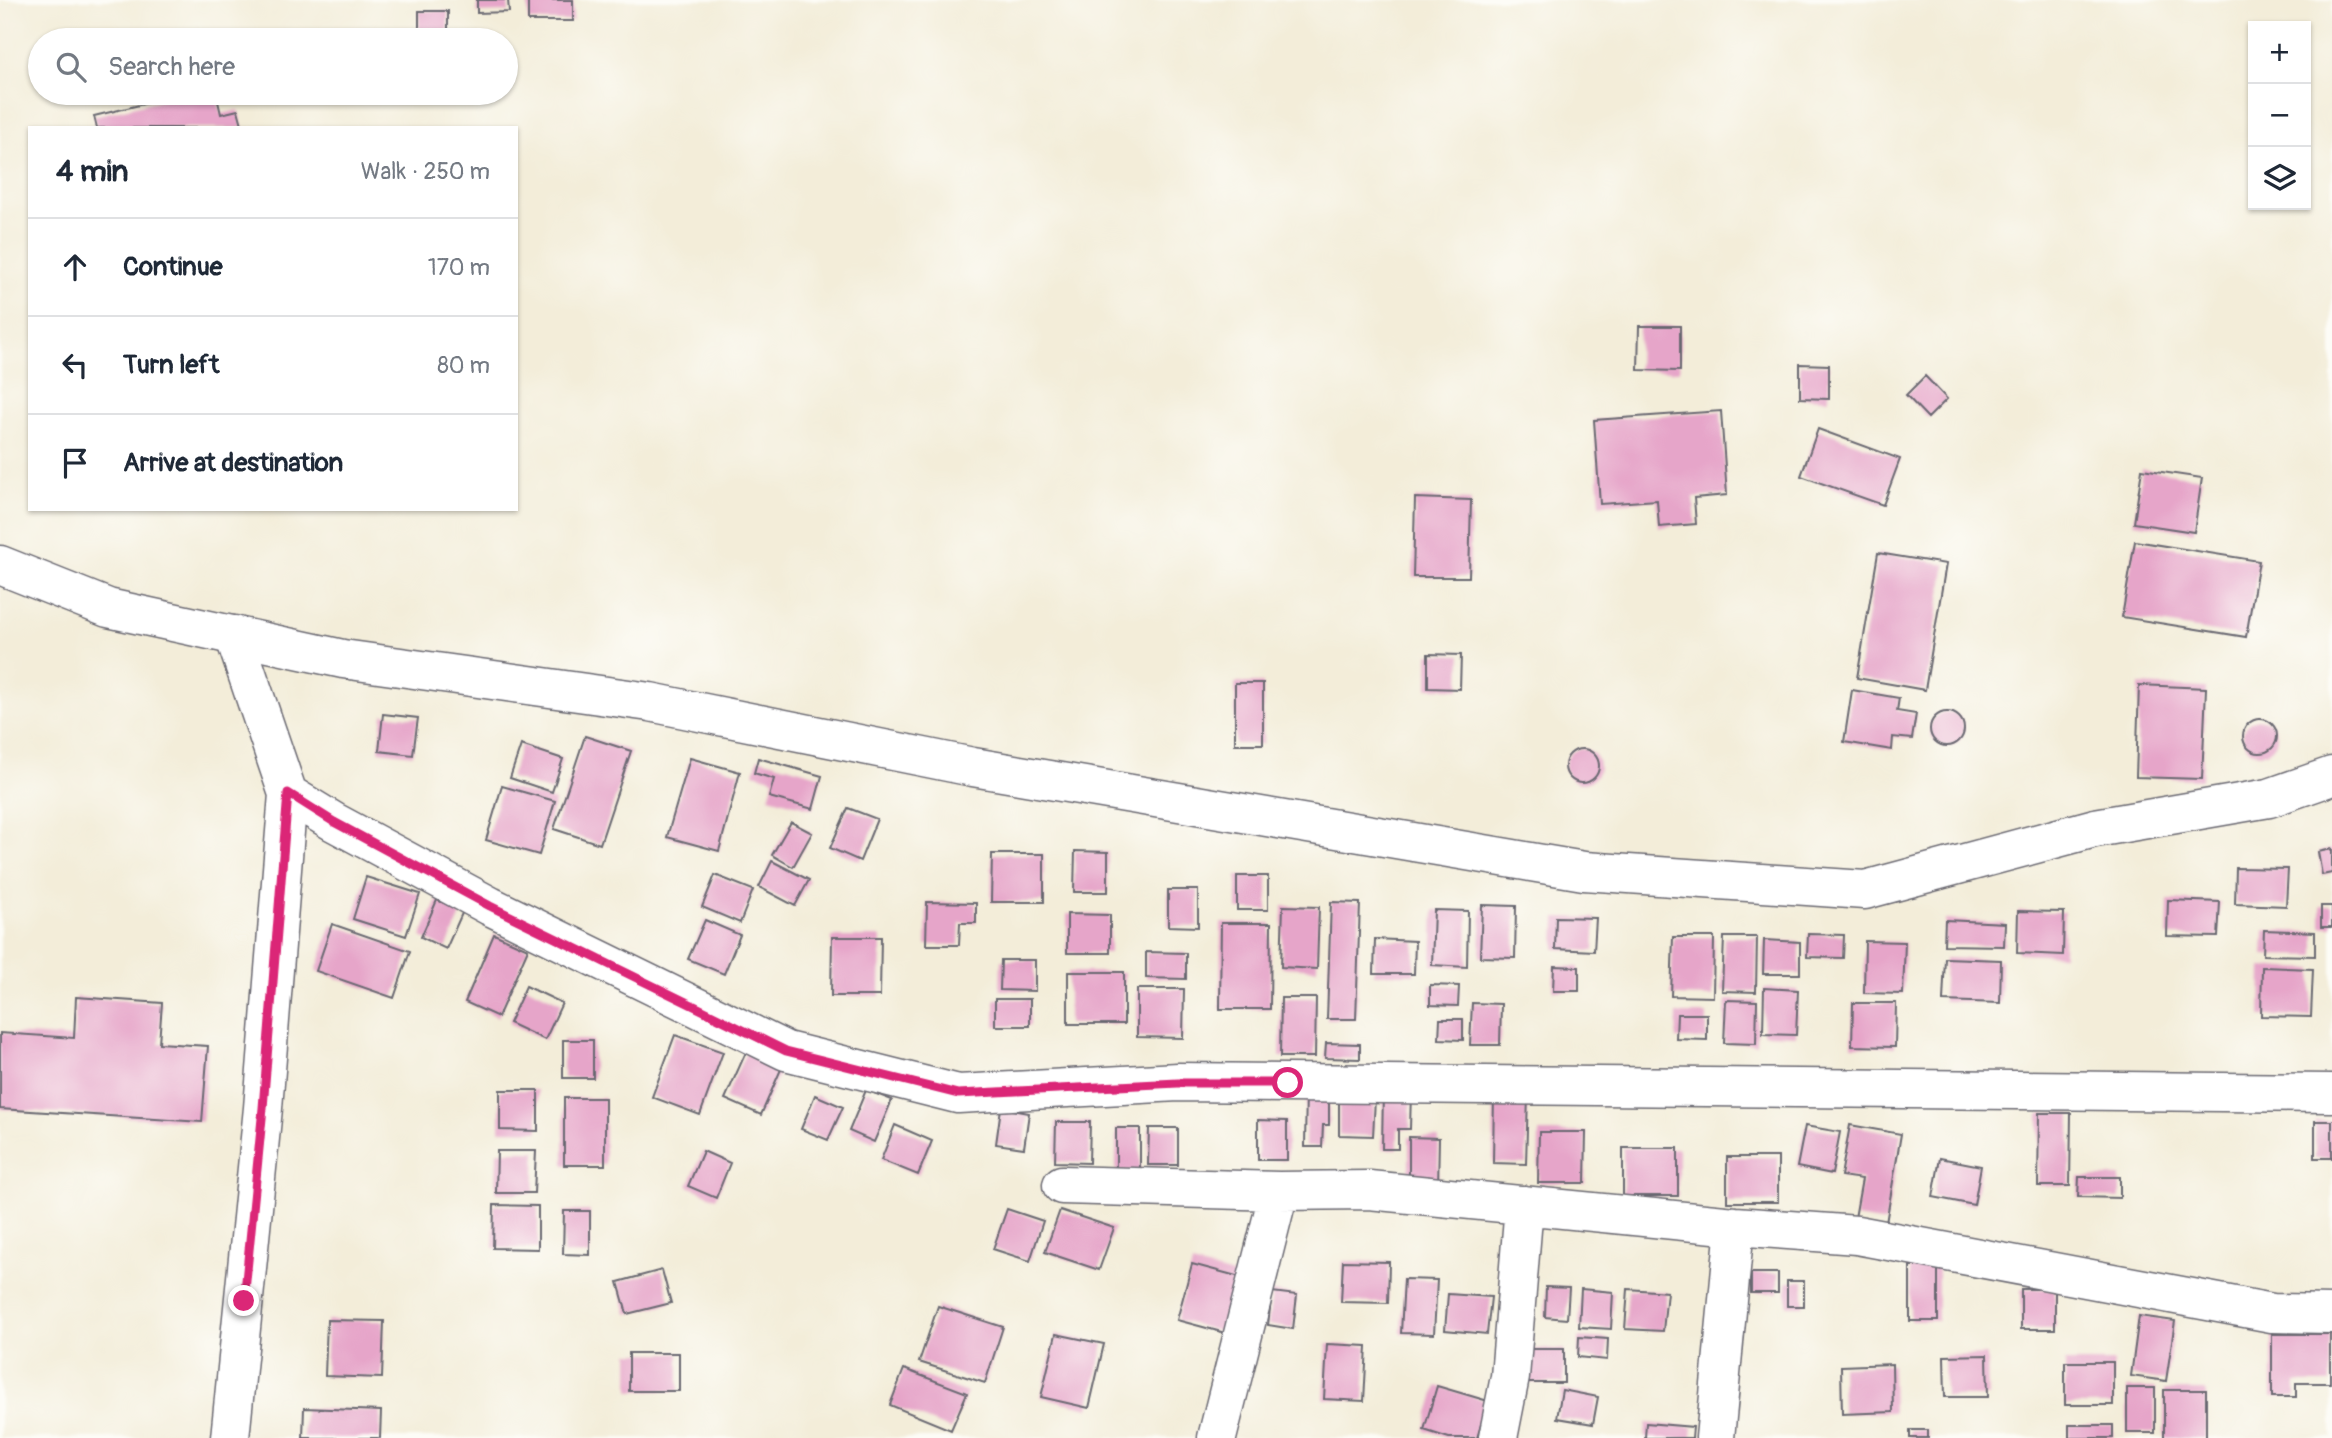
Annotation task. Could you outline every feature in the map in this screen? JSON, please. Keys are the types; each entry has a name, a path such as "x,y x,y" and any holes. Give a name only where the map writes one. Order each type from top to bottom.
{"street":[{"path":"0,565 108,608 343,659 650,702 973,767 1584,871 1865,890 2095,828 2269,798 2332,776"},
{"path":"230,1438 263,1108 288,793 234,635"},
{"path":"288,793 334,822 490,906 786,1051 958,1094 1178,1083 2332,1093"},
{"path":"1062,1185 1279,1191 1369,1190 1735,1226 1857,1235 2272,1313 2332,1314"},
{"path":"1217,1438 1279,1191"},
{"path":"1498,1438 1510,1377 1524,1205"},
{"path":"1715,1438 1735,1226"}],"building":[{"path":"477,0 508,0 509,12 477,13"},
{"path":"528,0 573,0 573,21 528,21"},
{"path":"419,11 448,11 448,28 419,28"},
{"path":"139,105 219,105 221,114 238,110 242,126 96,126 94,116"},
{"path":"1639,326 1680,326 1680,371 1638,370"},
{"path":"1800,364 1829,365 1829,399 1800,398"},
{"path":"1925,376 1947,399 1928,418 1906,395"},
{"path":"1721,411 1727,495 1694,498 1696,524 1659,527 1657,500 1600,504 1594,420"},
{"path":"1818,429 1900,459 1883,505 1801,476"},
{"path":"2142,469 2202,478 2194,532 2134,523"},
{"path":"1415,498 1471,500 1469,577 1413,577"},
{"path":"2135,541 2259,561 2246,637 2122,617"},
{"path":"1878,553 1946,564 1925,690 1857,678"},
{"path":"1428,654 1461,655 1460,689 1428,688"},
{"path":"1235,683 1263,683 1263,744 1235,744"},
{"path":"2139,685 2206,688 2202,779 2136,777"},
{"path":"1852,690 1899,698 1897,711 1916,714 1912,739 1893,737 1892,750 1844,742"},
{"path":"1947,712 1959,717 1964,729 1959,741 1947,746 1935,741 1930,729 1935,717"},
{"path":"383,714 418,718 413,755 379,751"},
{"path":"2260,719 2272,724 2277,736 2272,748 2260,753 2248,748 2243,736 2248,724"},
{"path":"585,736 631,751 600,844 554,829"},
{"path":"521,745 563,759 552,792 510,778"},
{"path":"1582,749 1594,754 1599,766 1594,778 1582,783 1570,778 1565,766 1570,754"},
{"path":"690,758 740,772 719,851 667,837"},
{"path":"758,758 822,776 813,809 769,797 774,779 754,773"},
{"path":"502,786 555,801 539,855 486,840"},
{"path":"848,808 877,819 860,861 830,848"},
{"path":"791,822 812,833 793,867 772,855"},
{"path":"2332,849 2332,873 2322,875 2318,852"},
{"path":"1075,851 1108,852 1108,892 1074,892"},
{"path":"992,854 1044,854 1044,902 991,902"},
{"path":"772,861 809,880 795,906 759,887"},
{"path":"2236,868 2288,869 2286,906 2235,904"},
{"path":"715,875 753,890 740,923 702,907"},
{"path":"1237,876 1268,876 1268,910 1237,910"},
{"path":"366,877 420,894 406,936 353,919"},
{"path":"1168,890 1198,890 1198,927 1168,926"},
{"path":"437,900 463,911 446,949 421,937"},
{"path":"2168,900 2220,902 2218,937 2167,936"},
{"path":"927,902 976,903 976,923 960,923 959,945 926,945"},
{"path":"1331,902 1360,903 1356,1019 1327,1019"},
{"path":"1482,905 1516,906 1515,958 1480,957"},
{"path":"1283,906 1319,907 1317,969 1281,967"},
{"path":"2321,906 2332,906 2332,927 2321,927"},
{"path":"1434,910 1468,911 1467,967 1432,965"},
{"path":"2018,911 2064,912 2063,955 2017,953"},
{"path":"1067,914 1110,915 1110,953 1067,953"},
{"path":"1556,917 1596,918 1594,951 1555,949"},
{"path":"705,920 740,935 724,974 688,959"},
{"path":"1945,920 2005,923 2004,946 1944,945"},
{"path":"1221,923 1271,923 1270,1009 1220,1009"},
{"path":"332,924 410,951 394,998 316,971"},
{"path":"2264,930 2315,932 2315,956 2263,955"},
{"path":"494,934 528,949 498,1017 465,1002"},
{"path":"1808,934 1844,935 1843,958 1807,957"},
{"path":"832,937 881,937 880,996 831,996"},
{"path":"1673,937 1714,937 1713,997 1671,996"},
{"path":"1724,937 1757,937 1756,992 1722,991"},
{"path":"1375,939 1415,941 1414,974 1374,974"},
{"path":"1764,940 1800,942 1800,974 1763,974"},
{"path":"1865,941 1905,942 1903,994 1864,993"},
{"path":"1146,952 1186,953 1186,979 1146,978"},
{"path":"1945,958 2001,960 2000,1003 1943,1001"},
{"path":"1001,960 1035,960 1035,991 1000,990"},
{"path":"1554,966 1579,967 1579,991 1553,991"},
{"path":"2262,967 2313,969 2311,1017 2261,1016"},
{"path":"1068,972 1124,972 1124,1024 1068,1024"},
{"path":"1430,985 1459,986 1458,1006 1430,1005"},
{"path":"526,986 562,1003 545,1040 509,1023"},
{"path":"1764,988 1798,990 1796,1035 1763,1034"},
{"path":"1137,989 1184,989 1183,1038 1137,1037"},
{"path":"76,997 162,1003 159,1043 208,1046 202,1122 0,1109 0,1033 74,1038"},
{"path":"1281,998 1316,998 1315,1057 1280,1057"},
{"path":"995,999 1030,999 1030,1026 995,1026"},
{"path":"1726,1000 1757,1001 1756,1044 1724,1043"},
{"path":"1472,1003 1501,1004 1500,1045 1470,1045"},
{"path":"1853,1003 1896,1003 1895,1047 1852,1046"},
{"path":"1677,1014 1707,1014 1707,1040 1676,1039"},
{"path":"1440,1019 1463,1019 1463,1040 1439,1039"},
{"path":"675,1035 723,1052 700,1115 652,1097"},
{"path":"563,1040 593,1040 593,1078 563,1078"},
{"path":"1326,1043 1360,1044 1360,1059 1325,1058"},
{"path":"746,1052 782,1067 761,1115 725,1099"},
{"path":"1306,1089 1329,1090 1329,1125 1323,1125 1322,1147 1305,1147"},
{"path":"500,1090 538,1090 538,1131 500,1130"},
{"path":"866,1090 892,1100 874,1142 849,1131"},
{"path":"1383,1091 1411,1092 1410,1129 1398,1129 1398,1149 1382,1149"},
{"path":"1494,1093 1528,1094 1526,1164 1493,1163"},
{"path":"815,1095 843,1107 828,1140 801,1129"},
{"path":"564,1098 605,1098 605,1165 564,1165"},
{"path":"1339,1098 1375,1099 1373,1136 1339,1135"},
{"path":"1001,1108 1029,1113 1024,1148 996,1144"},
{"path":"2039,1113 2071,1113 2070,1186 2038,1186"},
{"path":"1258,1120 1287,1121 1287,1160 1258,1160"},
{"path":"2315,1121 2332,1121 2332,1158 2315,1158"},
{"path":"1056,1122 1090,1122 1089,1163 1055,1162"},
{"path":"895,1125 932,1141 918,1175 881,1160"},
{"path":"1850,1125 1901,1134 1886,1223 1855,1218 1862,1179 1841,1176"},
{"path":"1805,1126 1840,1132 1832,1174 1797,1167"},
{"path":"1116,1128 1140,1128 1140,1172 1116,1172"},
{"path":"1149,1128 1178,1128 1178,1165 1148,1165"},
{"path":"1539,1132 1586,1132 1585,1183 1538,1183"},
{"path":"1409,1137 1439,1138 1438,1188 1409,1187"},
{"path":"1623,1148 1678,1148 1678,1196 1623,1196"},
{"path":"497,1151 536,1151 534,1193 496,1193"},
{"path":"703,1151 730,1163 716,1198 688,1186"},
{"path":"1727,1157 1778,1157 1778,1202 1727,1202"},
{"path":"1940,1158 1981,1166 1974,1205 1933,1197"},
{"path":"2079,1177 2120,1177 2120,1198 2078,1197"},
{"path":"494,1205 538,1206 538,1249 493,1248"},
{"path":"1007,1209 1043,1221 1030,1261 993,1249"},
{"path":"1060,1210 1114,1228 1099,1270 1045,1252"},
{"path":"564,1211 590,1211 590,1255 563,1254"},
{"path":"1343,1261 1389,1262 1388,1303 1341,1302"},
{"path":"1192,1264 1244,1278 1229,1334 1177,1320"},
{"path":"1910,1266 1938,1266 1938,1321 1910,1321"},
{"path":"662,1270 671,1303 627,1314 618,1282"},
{"path":"1751,1273 1778,1273 1778,1293 1751,1293"},
{"path":"1404,1279 1437,1280 1434,1334 1401,1333"},
{"path":"1787,1281 1804,1281 1804,1306 1787,1306"},
{"path":"1546,1287 1569,1288 1567,1319 1545,1317"},
{"path":"1581,1289 1613,1292 1611,1329 1579,1327"},
{"path":"1628,1289 1667,1292 1663,1331 1625,1329"},
{"path":"2021,1289 2055,1289 2055,1329 2021,1329"},
{"path":"1272,1292 1297,1295 1293,1329 1268,1325"},
{"path":"1448,1294 1491,1297 1487,1334 1445,1330"},
{"path":"938,1306 1003,1327 985,1383 919,1362"},
{"path":"2139,1316 2175,1321 2166,1381 2131,1376"},
{"path":"327,1320 384,1321 382,1378 325,1376"},
{"path":"1056,1334 1104,1344 1089,1408 1041,1397"},
{"path":"2272,1334 2330,1334 2330,1383 2296,1383 2296,1397 2272,1397"},
{"path":"1579,1337 1608,1339 1607,1360 1578,1357"},
{"path":"1327,1344 1367,1346 1364,1401 1324,1399"},
{"path":"1529,1349 1564,1349 1564,1383 1529,1383"},
{"path":"629,1353 679,1353 679,1391 629,1391"},
{"path":"1987,1355 1988,1397 1945,1397 1944,1356"},
{"path":"2065,1362 2113,1362 2113,1405 2065,1405"},
{"path":"1892,1364 1893,1412 1842,1414 1841,1366"},
{"path":"904,1369 967,1393 951,1430 890,1405"},
{"path":"1437,1386 1488,1401 1477,1438 1449,1438 1424,1430"},
{"path":"2127,1388 2155,1388 2155,1433 2127,1433"},
{"path":"1562,1390 1598,1397 1593,1424 1557,1418"},
{"path":"2164,1390 2206,1390 2206,1438 2164,1438"},
{"path":"304,1408 381,1411 380,1438 303,1438"},
{"path":"1646,1423 1693,1427 1692,1438 1645,1438"},
{"path":"2069,1425 2113,1425 2113,1438 2069,1438"},
{"path":"1910,1430 1928,1430 1928,1438 1910,1438"}],"route":[{"path":"244,1301 263,1108 288,793 334,822 490,906 786,1051 958,1094 1178,1083 1288,1083"}]}
